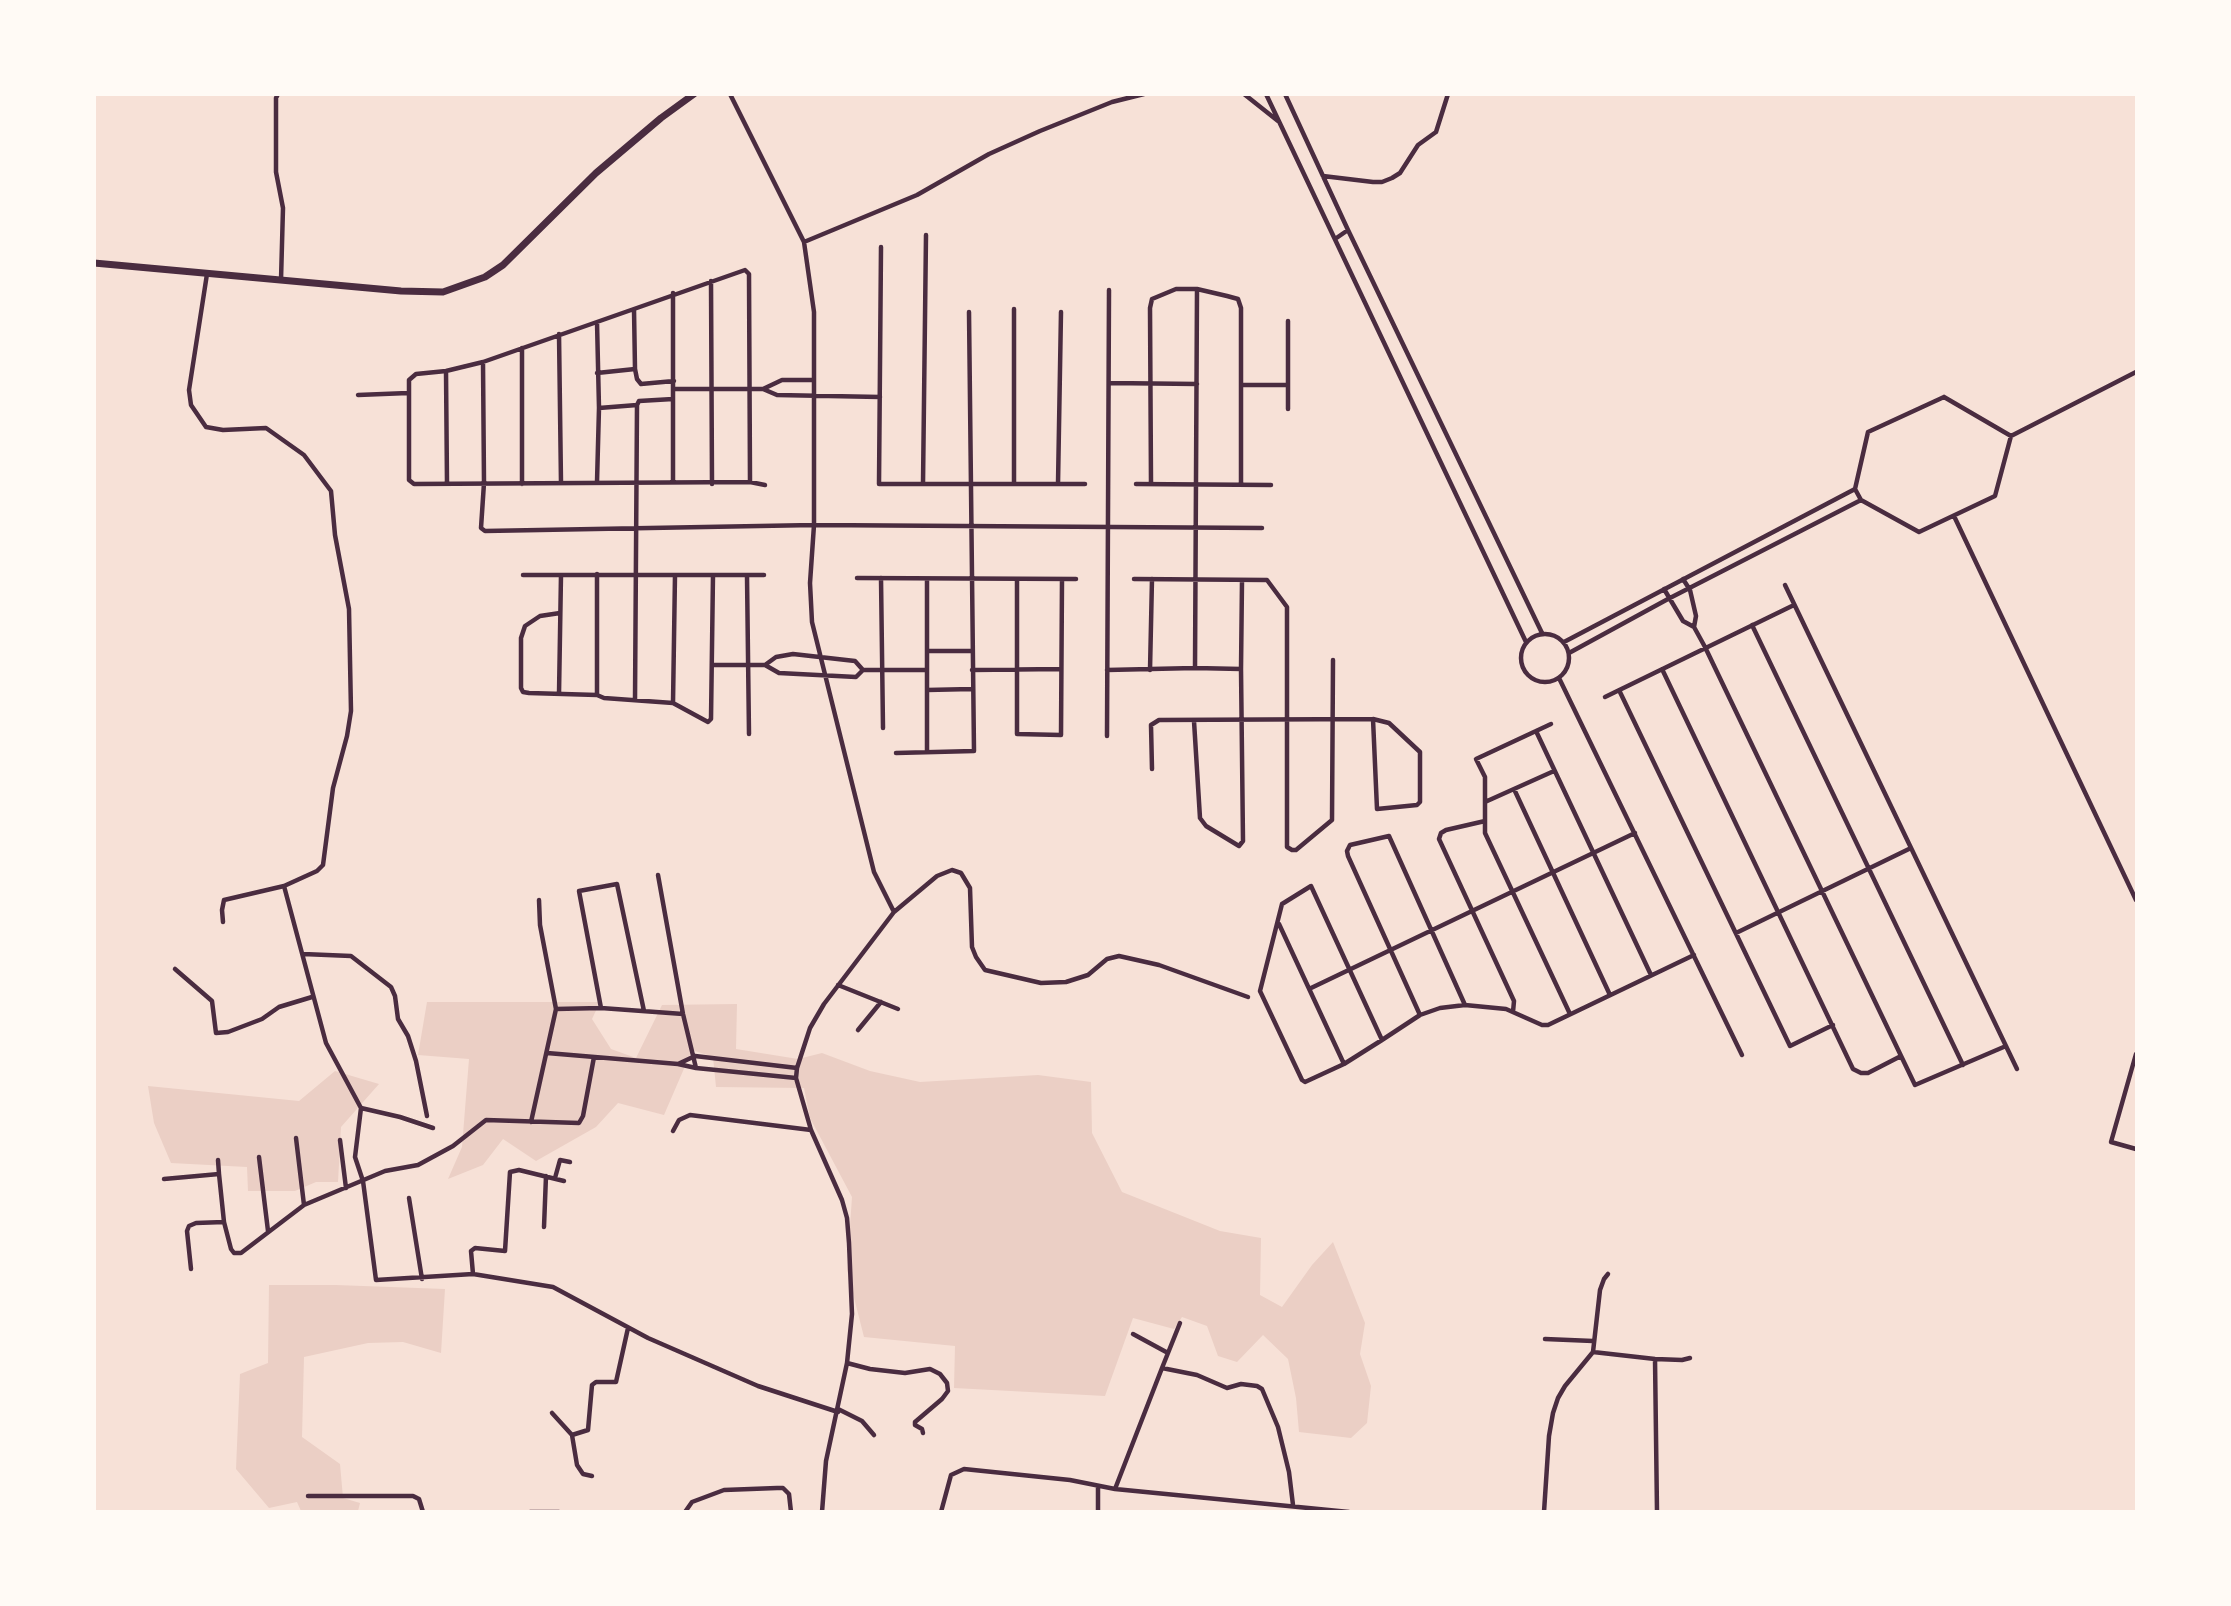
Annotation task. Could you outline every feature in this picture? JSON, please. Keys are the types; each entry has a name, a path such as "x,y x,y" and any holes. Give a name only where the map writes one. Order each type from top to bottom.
{"main road":[{"path":"94,263 424,293 443,292 485,277 503,265 596,173 694,94"}],"street":[{"path":"278,94 276,172 283,208 281,280"},
{"path":"730,94 804,242 814,312 814,525 810,583 812,622 874,872 894,912"},
{"path":"804,242 917,195 989,154 1040,131 1112,102 1144,94"},
{"path":"1244,94 1279,121"},
{"path":"1266,94 1526,642"},
{"path":"1285,94 1542,633"},
{"path":"1323,176 1382,183 1392,178 1399,173 1418,145 1436,132 1448,94"},
{"path":"1335,239 1348,230"},
{"path":"923,484 926,235"},
{"path":"881,247 879,484 1085,484"},
{"path":"750,482 749,274 745,270 673,293 483,362 413,375 409,380 411,483 750,482 765,485"},
{"path":"207,274 189,390 191,405 206,427 223,430 266,428 304,455 331,491 335,535 349,609 350,723 333,788 323,865 317,871 285,886 224,900 223,922"},
{"path":"711,281 712,484"},
{"path":"1151,484 1150,309 1152,299 1176,289 1197,289 1238,299 1242,317 1241,484"},
{"path":"1195,668 1197,289"},
{"path":"1107,736 1109,290"},
{"path":"673,293 673,482"},
{"path":"634,309 637,379 641,384 674,381"},
{"path":"1014,309 1014,484"},
{"path":"896,752 974,751 969,312"},
{"path":"1058,484 1061,312"},
{"path":"597,321 597,482"},
{"path":"1288,321 1288,409"},
{"path":"559,334 561,483"},
{"path":"522,348 522,484"},
{"path":"483,362 484,483 481,528 485,531 814,525 1262,528"},
{"path":"597,373 635,369"},
{"path":"446,371 447,484"},
{"path":"2011,436 1944,397 1868,432 1855,489 1861,500 1919,532 1995,496 2011,436 2137,372"},
{"path":"763,389 782,380 813,380"},
{"path":"1109,383 1197,384"},
{"path":"1243,385 1288,386"},
{"path":"674,389 750,388 763,389 777,395 880,397"},
{"path":"358,395 408,393"},
{"path":"635,700 637,405 639,401 673,399"},
{"path":"599,408 637,405"},
{"path":"1136,484 1271,485"},
{"path":"1564,642 1855,489"},
{"path":"1569,653 1861,500"},
{"path":"1954,516 2137,900"},
{"path":"597,574 597,695"},
{"path":"523,575 764,575"},
{"path":"559,694 561,575"},
{"path":"675,704 676,575"},
{"path":"560,614 540,616 526,626 521,638 523,692 597,695 604,698 675,704 710,722 713,575"},
{"path":"747,576 749,734"},
{"path":"857,578 1076,579"},
{"path":"881,578 883,728"},
{"path":"927,579 927,752"},
{"path":"1017,579 1017,734 1061,734 1062,579"},
{"path":"1134,579 1270,581 1287,607 1287,847 1294,850 1332,820 1333,660"},
{"path":"1150,670 1152,579"},
{"path":"1684,579 1690,590 1696,616 1694,627"},
{"path":"1194,721 1200,818 1206,826 1239,846 1243,841 1242,580"},
{"path":"1785,585 2017,1069"},
{"path":"1664,589 1684,621 1694,627 1705,647 1915,1085 2006,1046"},
{"path":"1605,697 1794,605"},
{"path":"1752,625 1963,1065"},
{"path":"1542,633 1558,636 1569,653 1569,662 1559,678 1550,682 1531,678 1524,671 1521,661 1521,651 1526,642 1542,633"},
{"path":"927,651 972,651"},
{"path":"765,665 782,655 855,661 863,670"},
{"path":"712,666 765,665 779,673 856,677 863,670 927,670"},
{"path":"972,670 1061,668"},
{"path":"1108,670 1241,669"},
{"path":"1662,669 1853,1069 1868,1073 1901,1056"},
{"path":"1559,678 1742,1055"},
{"path":"927,690 972,689"},
{"path":"1619,690 1790,1046 1833,1025"},
{"path":"1152,769 1152,725 1159,720 1373,719 1390,723 1420,752 1420,798 1417,805 1377,809 1373,719"},
{"path":"1551,723 1476,759 1485,777 1485,833 1570,1014"},
{"path":"1536,731 1651,975"},
{"path":"1485,802 1555,771"},
{"path":"1514,789 1610,995"},
{"path":"1485,821 1446,830 1438,839 1514,1000 1513,1012"},
{"path":"1309,989 1635,833"},
{"path":"1420,1014 1348,856 1350,845 1389,836 1465,1005"},
{"path":"1736,933 1911,848"},
{"path":"822,1511 826,1461 847,1363 852,1314 848,1218 811,1130 796,1078 797,1068 810,1028 838,985 894,912 937,876 952,870 961,873 970,888 972,947 985,970 1041,983 1066,982 1088,975 1107,959 1119,956 1159,965 1248,997"},
{"path":"659,875 696,1068"},
{"path":"601,1008 579,891 617,884 644,1011"},
{"path":"285,886 326,1043 345,1082 358,1099 360,1108 355,1157 363,1181 376,1280 473,1274 553,1287 628,1328 758,1386 838,1410 862,1421 874,1435"},
{"path":"1382,1040 1311,886 1282,904 1260,991 1302,1080 1309,1082 1344,1064 1382,1040 1420,1014 1465,1005 1506,1009 1542,1025 1548,1025 1694,955"},
{"path":"531,1122 556,1009 540,925 539,900"},
{"path":"1279,923 1344,1064"},
{"path":"303,954 351,956 391,987 398,1019 408,1036 416,1061 426,1116"},
{"path":"175,969 212,1001 214,1030 220,1034 261,1019 279,1007 312,997"},
{"path":"838,985 898,1009"},
{"path":"858,1030 881,1002"},
{"path":"556,1009 601,1008 684,1014"},
{"path":"547,1053 678,1064 796,1078"},
{"path":"2137,1055 2111,1142 2137,1149"},
{"path":"678,1064 695,1056 797,1068"},
{"path":"218,1160 224,1222 231,1249 234,1253 241,1253 304,1205 385,1171 418,1165 453,1146 486,1120 579,1123 583,1116 594,1057"},
{"path":"360,1108 433,1128"},
{"path":"673,1131 679,1120 690,1115 811,1130"},
{"path":"296,1138 304,1205"},
{"path":"340,1140 345,1188"},
{"path":"259,1157 268,1231"},
{"path":"555,1178 560,1160 570,1162"},
{"path":"473,1274 471,1251 475,1248 505,1251 510,1172 519,1170 564,1181"},
{"path":"164,1180 219,1174"},
{"path":"544,1227 546,1176"},
{"path":"410,1198 422,1279"},
{"path":"191,1269 188,1228 196,1223 224,1222"},
{"path":"1544,1511 1553,1413 1565,1386 1592,1352 1600,1290 1608,1275"},
{"path":"1115,1489 1180,1323"},
{"path":"572,1435 590,1427 593,1383 616,1382 628,1328"},
{"path":"1133,1334 1168,1353"},
{"path":"1545,1339 1593,1341"},
{"path":"1592,1352 1655,1359 1682,1360 1690,1357"},
{"path":"1655,1359 1657,1511"},
{"path":"847,1363 890,1372 905,1373 930,1369 940,1374 947,1383 948,1391 915,1422 923,1433"},
{"path":"1162,1368 1197,1376 1227,1388 1241,1384 1262,1389 1278,1427 1289,1472 1293,1505"},
{"path":"552,1413 572,1435 577,1465 583,1474 592,1476"},
{"path":"941,1511 950,1477 954,1472 964,1469 1070,1480 1115,1489 1349,1511"},
{"path":"1098,1486 1098,1511"},
{"path":"685,1511 692,1502 724,1490 783,1488 789,1494 791,1511"},
{"path":"308,1496 413,1496 419,1499 423,1511"},
{"path":"530,1511 559,1511"}],"shaded area":[{"path":"427,1002 600,1002 592,1019 611,1049 636,1058 662,1005 737,1004 736,1049 798,1059 822,1053 870,1071 920,1082 1038,1075 1091,1082 1092,1133 1122,1192 1220,1231 1261,1238 1260,1295 1282,1307 1312,1265 1333,1242 1365,1323 1360,1354 1371,1386 1367,1423 1351,1438 1299,1432 1288,1359 1263,1335 1237,1362 1218,1356 1207,1326 1182,1317 1174,1329 1133,1318 1105,1396 954,1388 955,1346 864,1337 847,1270 852,1197 810,1118 804,1088 716,1087 713,1057 692,1050 664,1115 618,1103 596,1127 536,1161 503,1139 483,1165 448,1179 462,1147 469,1059 418,1055"},
{"path":"335,1071 379,1084 341,1127 338,1182 316,1182 295,1191 248,1191 247,1167 171,1163 154,1123 148,1086 299,1101"},
{"path":"269,1285 445,1289 441,1353 403,1342 368,1343 304,1357 302,1437 340,1464 343,1498 360,1503 358,1511 301,1511 297,1502 269,1508 236,1469 240,1374 268,1363"}]}
